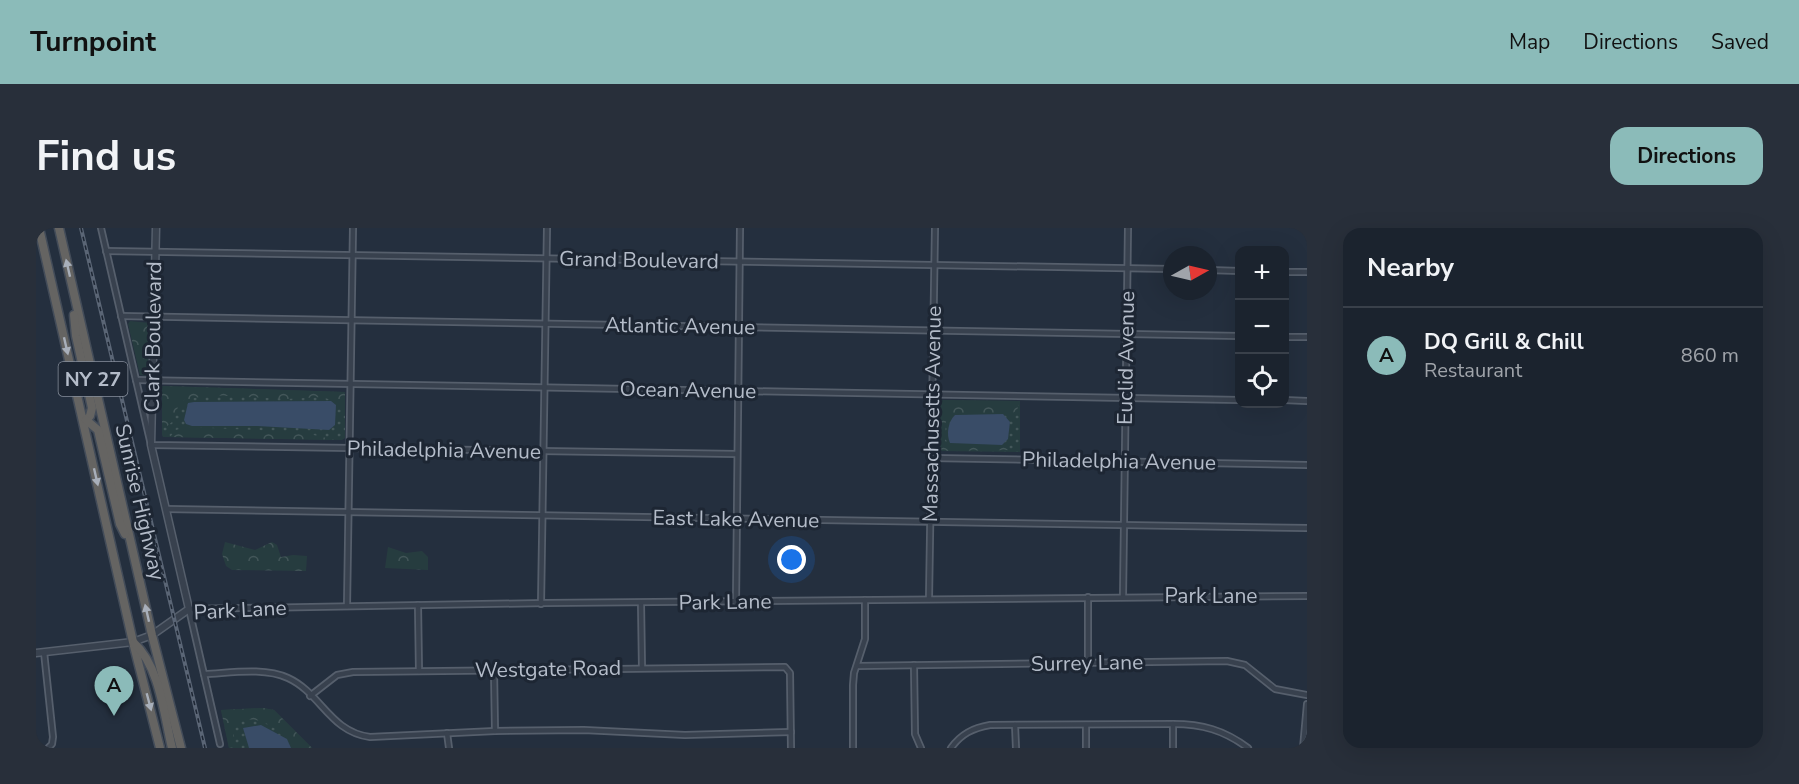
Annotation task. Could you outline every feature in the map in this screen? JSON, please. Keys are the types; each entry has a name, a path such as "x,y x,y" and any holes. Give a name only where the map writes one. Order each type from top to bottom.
{"highway":[{"name":"Sunrise Highway","path":"39,228 133,642 162,748"},
{"name":"Sunrise Highway","path":"59,228 152,635 181,748"},
{"path":"73,288 76,336 92,408 84,420 98,430 120,524 133,553"},
{"path":"133,642 153,668 172,748"}],"street":[{"path":"101,228 151,445"},
{"name":"Clark Boulevard","path":"156,228 151,445 189,609"},
{"path":"347,606 353,228"},
{"path":"541,604 547,228"},
{"path":"735,602 741,228"},
{"name":"Massachusetts Avenue","path":"929,599 934,228"},
{"name":"Euclid Avenue","path":"1123,597 1128,228"},
{"name":"Grand Boulevard","path":"106,251 1163,269"},
{"path":"1217,270 1235,271"},
{"path":"1289,272 1307,272"},
{"name":"Atlantic Avenue","path":"121,316 1235,336"},
{"path":"1289,337 1307,337"},
{"name":"Ocean Avenue","path":"136,380 1235,400"},
{"path":"1289,400 1307,401"},
{"name":"Philadelphia Avenue","path":"151,445 737,454"},
{"name":"Philadelphia Avenue","path":"931,458 1307,465"},
{"name":"East Lake Avenue","path":"166,509 1307,528"},
{"name":"Park Lane","path":"36,653 133,642 152,635 189,609 1307,596"},
{"path":"1088,597 1089,663"},
{"path":"853,748 854,673 865,639 865,600"},
{"path":"641,603 642,668"},
{"path":"418,605 419,671"},
{"path":"189,609 220,744"},
{"path":"44,652 53,737 52,744 48,748"},
{"name":"Surrey Lane","path":"857,666 1237,662 1251,668 1275,689 1307,695"},
{"path":"914,665 915,734 921,748"},
{"name":"Westgate Road","path":"310,696 330,679 343,673 785,667 790,673 791,732"},
{"path":"494,670 495,731"},
{"path":"204,674 279,674 296,682 340,725 362,736 584,730 685,735 791,732 791,748"},
{"path":"1304,748 1307,704"},
{"path":"1173,724 1173,748"},
{"path":"951,748 962,735 980,727 1173,724 1194,724 1212,728 1229,735 1246,747"},
{"path":"1015,725 1016,748"},
{"path":"1086,725 1086,748"},
{"path":"447,733 449,748"}],"green space":[{"path":"130,321 150,323 148,376 140,375 128,324"},
{"path":"162,386 345,392 345,438 342,440 163,437"},
{"path":"162,386 345,392 345,408 339,409 331,400 322,397 287,399 210,395 184,400 178,407 172,422 166,427 162,424"},
{"path":"939,400 1020,401 1020,452 939,451"},
{"path":"942,400 1020,401 1017,410 1013,413 952,413 946,419 945,441 950,444 1001,445 1013,450 941,451 939,449 939,404"},
{"path":"187,427 301,432 335,440 170,437 176,430"},
{"path":"225,542 255,550 272,542 277,545 281,557 307,556 306,571 232,570 226,566 222,554"},
{"path":"388,547 406,553 422,551 428,557 428,570 385,568"},
{"path":"263,708 274,710 312,748 229,748 221,710"},
{"path":"263,708 274,710 312,748 289,748 286,740 275,728 260,721 244,719 236,720 233,724 235,747 229,748 221,710"}],"water":[{"path":"331,401 336,405 335,425 329,430 257,426 192,426 186,424 184,420 188,403 194,402"},
{"path":"1003,414 1010,422 1008,439 1002,445 950,443 948,428 955,415"},
{"path":"261,725 287,739 291,748 249,748 243,728"}],"railway":[{"path":"81,228 205,748"}],"place":[{"name":"DQ Grill & Chill","path":"114,716"}]}
